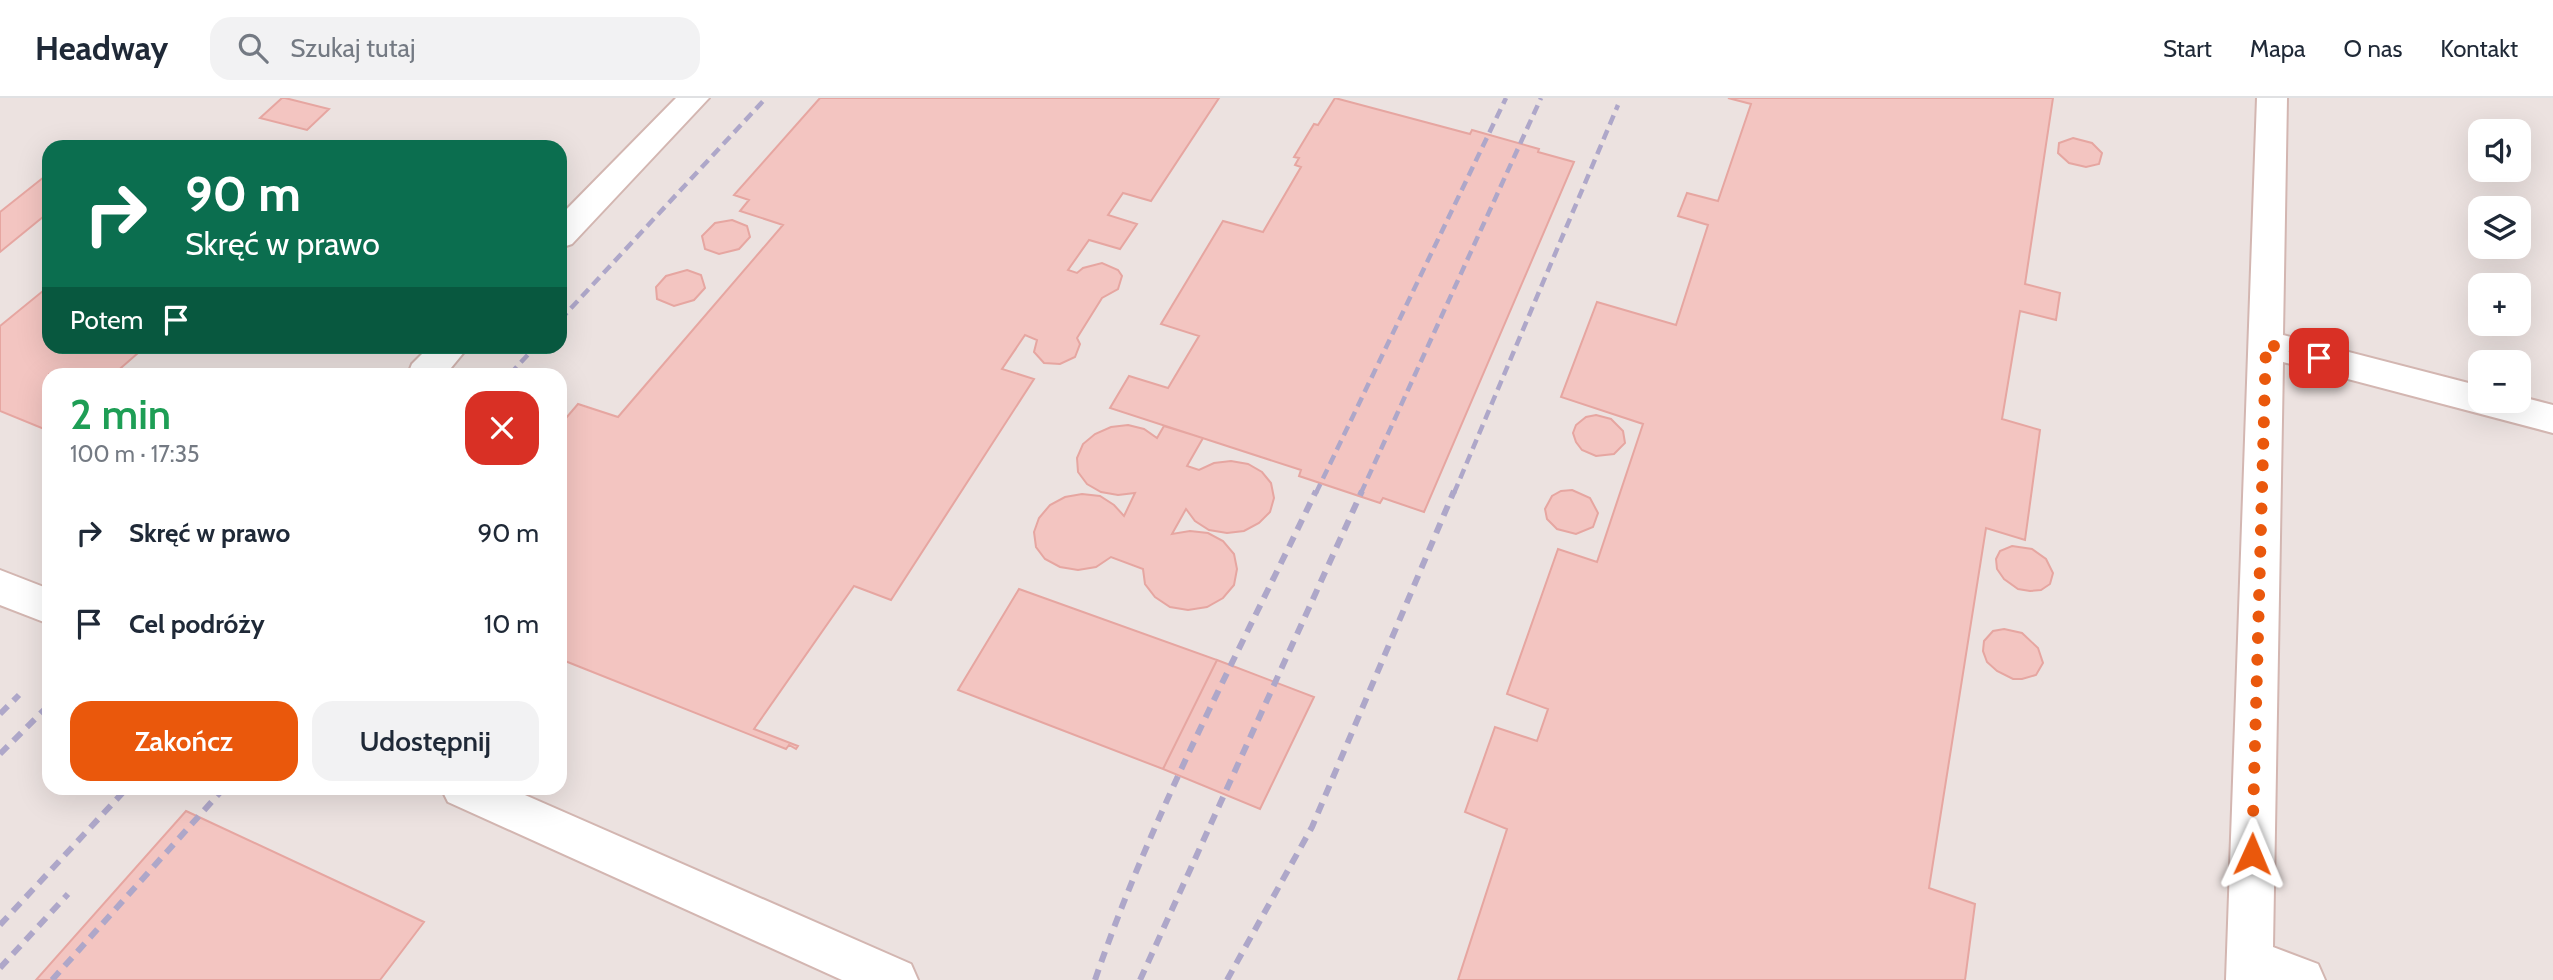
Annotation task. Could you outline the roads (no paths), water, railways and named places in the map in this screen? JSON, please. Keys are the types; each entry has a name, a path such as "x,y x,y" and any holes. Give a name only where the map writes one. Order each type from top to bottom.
{"lane":[{"path":"567,229 694,98"},
{"path":"2272,98 2249,971 2302,980"},
{"path":"2266,344 2468,396"},
{"path":"431,368 444,354"},
{"path":"2531,413 2553,419"},
{"path":"0,587 42,604"},
{"path":"479,795 895,980"}],"railway":[{"path":"567,312 766,98"},
{"path":"1316,493 1506,98"},
{"path":"1361,493 1541,98"},
{"path":"1454,493 1618,105"},
{"path":"516,368 529,354"},
{"path":"1095,980 1118,917 1170,793 1316,491"},
{"path":"1140,980 1362,491"},
{"path":"1227,980 1312,827 1454,491"},
{"path":"0,714 19,695"},
{"path":"0,754 42,712"},
{"path":"0,925 121,795"},
{"path":"52,980 218,795"},
{"path":"0,968 68,894"}]}
